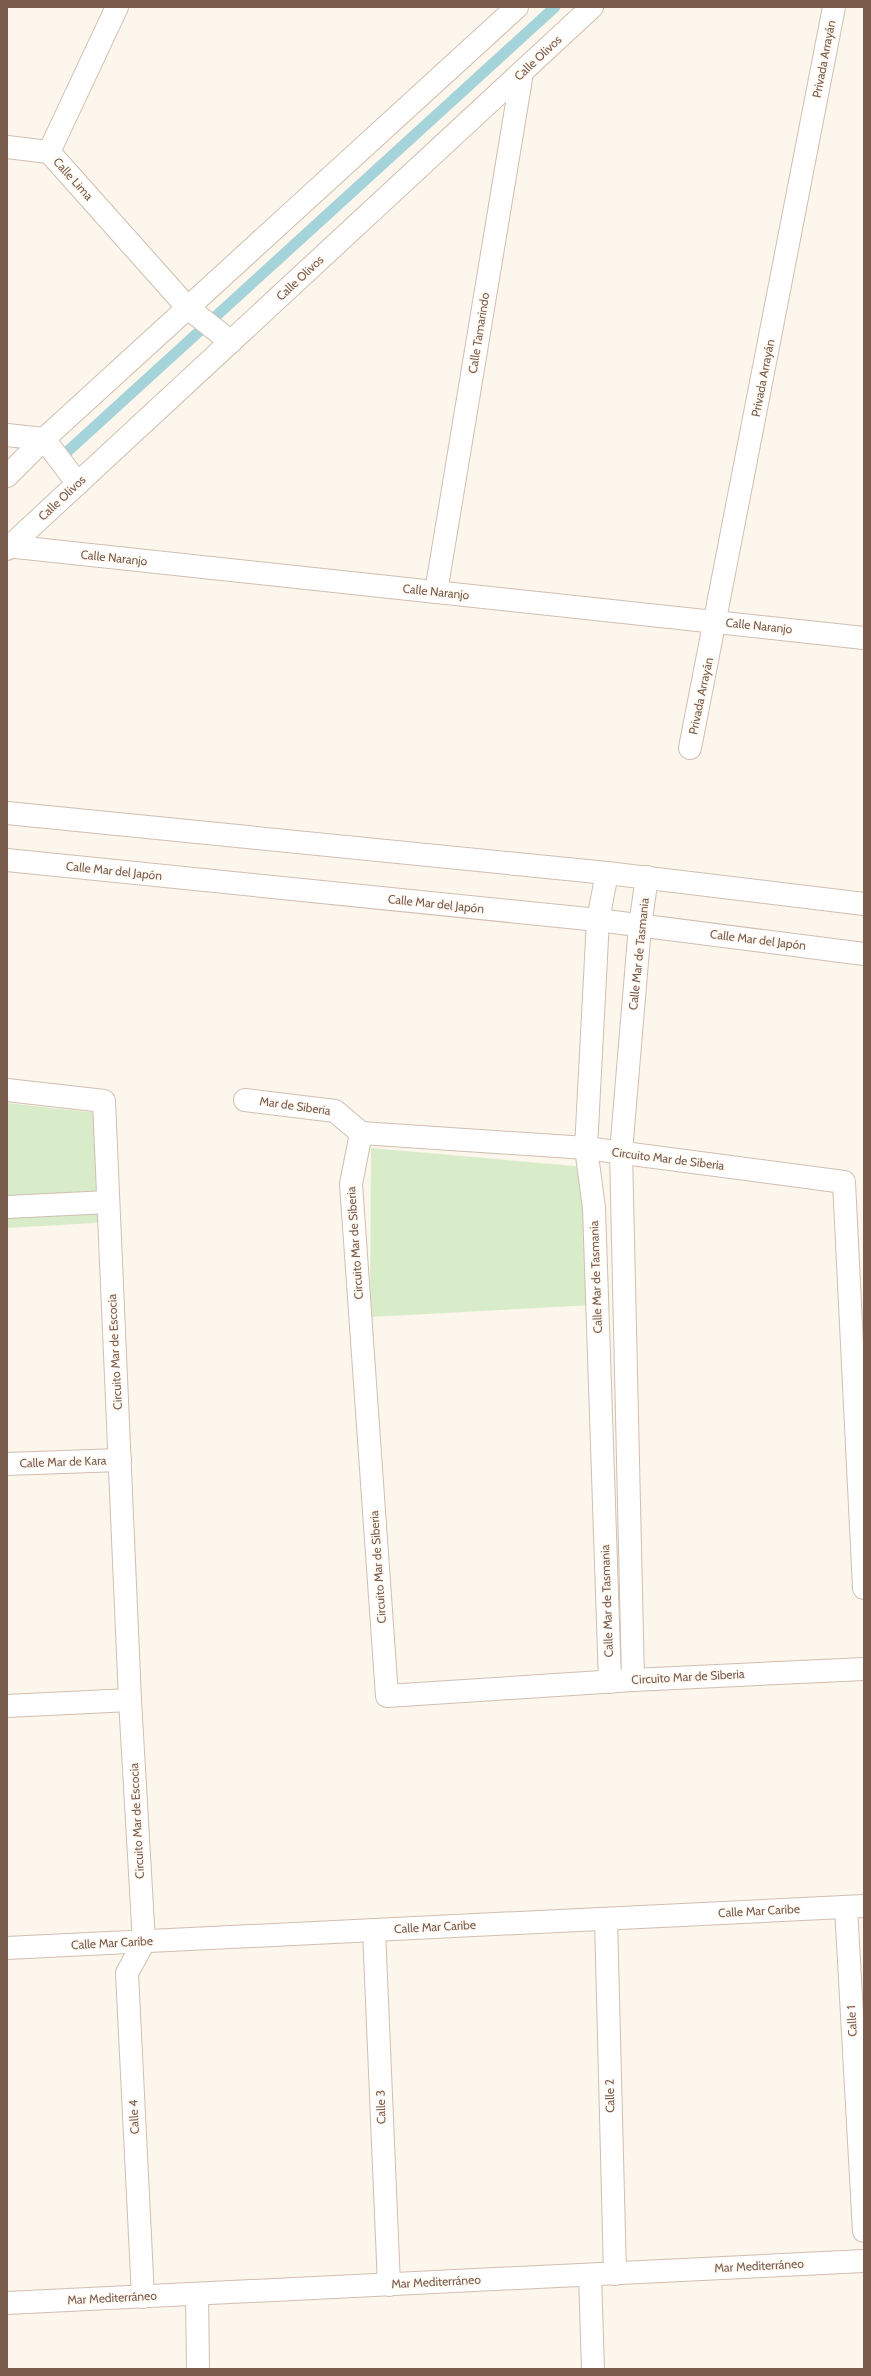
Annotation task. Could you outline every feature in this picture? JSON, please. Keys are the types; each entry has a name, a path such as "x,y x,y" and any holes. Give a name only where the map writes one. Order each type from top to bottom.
{"street":[{"name":"Calle Lima","path":"118,7 49,152 188,308 232,342"},
{"path":"7,476 44,439 517,7"},
{"name":"Calle Olivos","path":"8,548 592,7"},
{"name":"Privada Arrayán","path":"690,748 716,622 834,7"},
{"name":"Calle Tamarindo","path":"436,592 522,73"},
{"path":"7,147 49,152"},
{"path":"7,434 44,439 78,484"},
{"name":"Calle Naranjo","path":"8,548 864,638"},
{"path":"7,813 647,877 864,904"},
{"name":"Calle Mar del Japón","path":"7,860 598,920 864,954"},
{"name":"Calle Mar de Tasmania","path":"607,873 598,920 586,1148 594,1208 610,1682"},
{"name":"Calle Mar de Tasmania","path":"633,1680 621,1152 640,926 647,877"},
{"name":"Circuito Mar de Escocia","path":"7,1090 104,1100 130,1700 144,1942"},
{"name":"Mar de Siberia","path":"245,1100 335,1111 361,1133"},
{"name":"Circuito Mar de Siberia","path":"864,1588 844,1182 586,1148 361,1133 351,1184 387,1696 633,1680 864,1669"},
{"path":"7,1207 108,1202"},
{"name":"Calle Mar de Kara","path":"7,1464 120,1460"},
{"path":"7,1706 130,1700"},
{"name":"Calle Mar Caribe","path":"7,1948 855,1906"},
{"name":"Calle 1","path":"855,1906 864,2232"},
{"name":"Calle 2","path":"606,1919 615,2274"},
{"name":"Calle 3","path":"374,1930 389,2285"},
{"name":"Calle 4","path":"143,2297 126,1973 144,1942"},
{"name":"Mar Mediterráneo","path":"7,2303 864,2261"},
{"path":"590,2275 593,2369"},
{"path":"197,2294 198,2369"}],"green space":[{"path":"7,1103 107,1114 112,1222 7,1228"},
{"path":"371,1148 585,1167 594,1305 370,1317"}],"waterway":[{"path":"57,461 555,7"}]}
